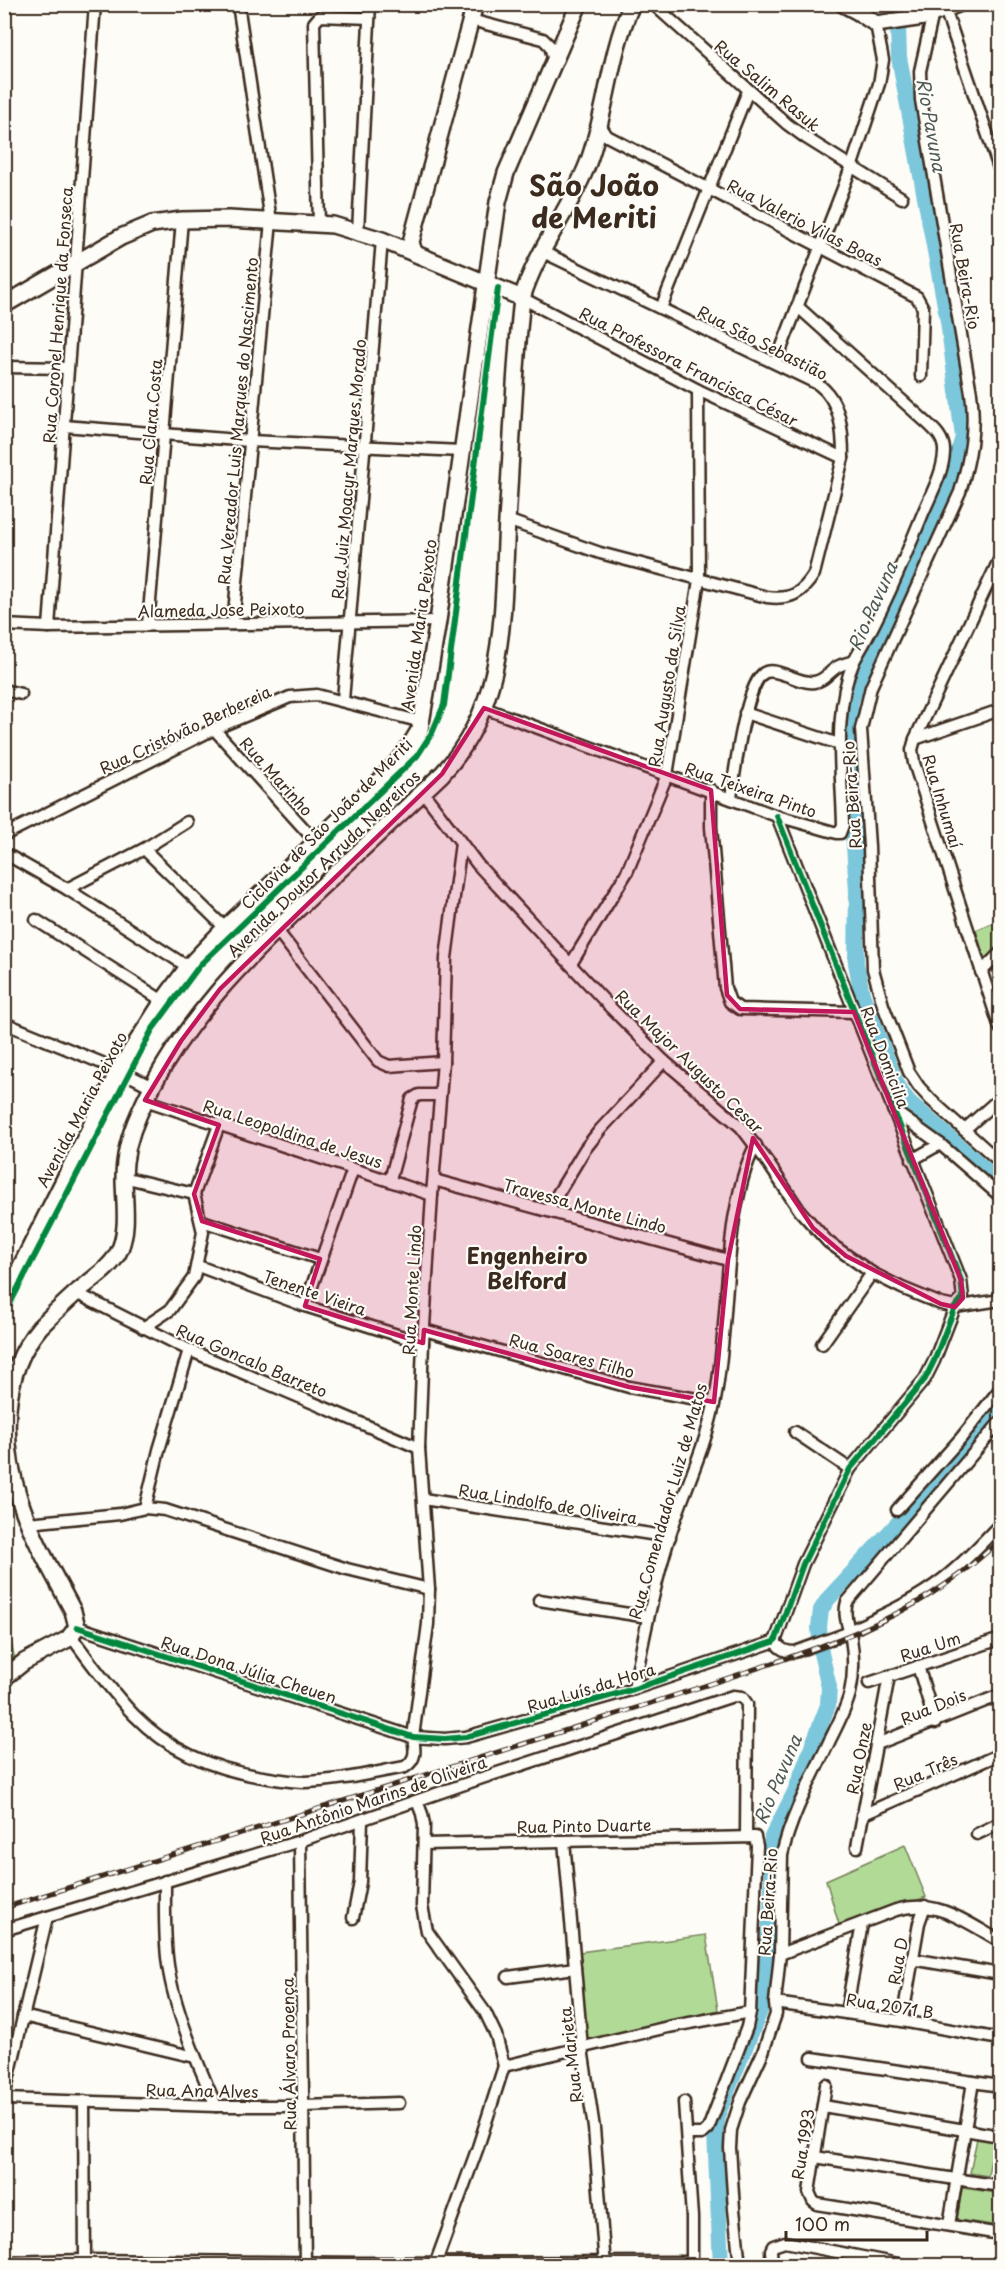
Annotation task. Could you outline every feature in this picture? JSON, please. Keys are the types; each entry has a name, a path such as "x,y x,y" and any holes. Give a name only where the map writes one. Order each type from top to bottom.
{"main road":[{"path":"409,247 475,4"},
{"name":"Avenida Maria Peixoto","path":"4,1300 119,1070 163,1001 188,967 225,928 317,843 404,755 422,722 498,202 506,173 579,4"},
{"name":"Avenida Doutor Arruda Negreiros","path":"74,1631 73,1611 28,1523 10,1463 6,1427 11,1383 16,1368 31,1339 76,1293 107,1267 120,1248 125,1222 123,1177 128,1144 149,1094 203,1009 276,929 453,762 484,708 494,679 498,655 522,298 530,272 578,183 601,133 616,55 632,4"},
{"path":"843,4 879,24 940,11"},
{"path":"4,305 140,228 182,220 229,219 319,224 358,231 409,247 522,298"},
{"path":"4,1678 24,1662 74,1631"}],"street":[{"name":"Rua Coronel Henrique da Fonseca","path":"49,627 95,4"},
{"name":"Rua Vereador Luis Marques do Nascimento","path":"233,624 271,221 238,4"},
{"path":"358,231 370,4"},
{"name":"Rua Salim Rasuk","path":"653,4 748,91 806,138 902,198"},
{"path":"940,11 1000,171"},
{"name":"Rua Beira-Rio","path":"940,11 920,71 921,100 971,393 974,413 973,437 960,492 871,687 861,729 862,764 869,846 873,969 876,986 909,1072 931,1100 1000,1162"},
{"path":"319,224 314,23 320,16 369,18"},
{"path":"471,20 543,39 550,46 554,61"},
{"path":"776,362 852,165 882,71 879,24"},
{"path":"661,308 748,91"},
{"name":"Rua Valerio Vilas Boas","path":"601,133 917,297 923,308 921,376"},
{"name":"Rua Clara Costa","path":"148,626 182,220"},
{"name":"Rua Juiz Moacyr Marques Morado","path":"343,700 382,240"},
{"name":"Rua São Sebastião","path":"507,520 600,553 699,580 780,599 790,598 803,590 814,574 843,458 843,438 834,402 828,392 818,384 541,251"},
{"name":"Rua Professora Francisca César","path":"522,298 698,390 843,458"},
{"path":"745,713 839,744 846,684 854,661 879,614 931,495 944,453 943,442 926,422 797,306"},
{"path":"4,367 68,368"},
{"name":"Rua Augusto da Silva","path":"571,964 627,872 667,775 699,580 698,390"},
{"path":"64,426 164,436 461,451"},
{"name":"Rua Inhumaí","path":"1000,558 915,739 912,750 914,763 1000,1028"},
{"name":"Alameda Jose Peixoto","path":"4,625 49,627 438,621"},
{"path":"731,798 745,713 752,689 762,673 772,671 808,682 817,682 836,668 854,661"},
{"path":"4,690 21,694"},
{"name":"Rua Cristóvão Berbereia","path":"4,835 214,729 290,697 317,695 422,722"},
{"name":"Rua Teixeira Pinto","path":"484,708 777,816 837,834 840,833 843,825 839,744"},
{"path":"915,739 1000,710"},
{"name":"Rua Marinho","path":"214,729 317,843"},
{"path":"711,790 711,827 725,988 730,1002 740,1009 854,1012"},
{"name":"Rua Major Augusto Cesar","path":"423,792 478,865 571,964 664,1061 732,1118 756,1145 813,1228 846,1256 872,1273 917,1294 955,1307 1000,1300"},
{"name":"Rua Domicilia","path":"777,816 961,1280 963,1299 955,1307"},
{"path":"67,889 144,849 187,822"},
{"name":"Rua Monte Lindo","path":"74,1631 95,1669 135,1716 179,1750 208,1765 240,1774 303,1782 352,1777 405,1767 412,1762 416,1752 413,1737 427,1634 429,1589 419,1448 423,1343 443,1062 446,958 461,843"},
{"path":"144,849 225,928"},
{"path":"4,853 67,889 188,967"},
{"path":"36,920 163,1001"},
{"path":"276,929 378,1061 389,1066 443,1062"},
{"path":"981,972 1000,953"},
{"name":"Rua Leopoldina de Jesus","path":"4,1023 119,1070 149,1094 219,1125 390,1180 432,1196"},
{"path":"548,1210 585,1149 664,1061"},
{"path":"390,1180 412,1099 419,1095 440,1095"},
{"path":"964,1130 1000,1098"},
{"path":"892,1109 940,1144 1000,1196"},
{"path":"143,1328 170,1310 194,1277 203,1232 194,1194 219,1125"},
{"path":"912,1160 940,1144"},
{"name":"Rua Comendador Luiz de Matos","path":"634,1689 648,1617 670,1537 714,1402 720,1361 728,1260 742,1179 747,1161 756,1145"},
{"path":"305,1306 353,1169"},
{"path":"123,1177 194,1194"},
{"name":"Travessa Monte Lindo","path":"434,1180 728,1260"},
{"path":"202,1221 320,1259"},
{"name":"Tenente Vieira","path":"198,1266 305,1306 423,1343"},
{"path":"822,1344 872,1273"},
{"name":"Rua Goncalo Barreto","path":"76,1293 189,1350 419,1448"},
{"path":"955,1307 925,1379 850,1469 803,1564 778,1636 773,1642 780,1649 788,1652 808,1647 849,1632 915,1598 943,1580 963,1563 1000,1524"},
{"name":"Rua Soares Filho","path":"424,1329 629,1387 714,1402"},
{"path":"145,1509 159,1450 189,1350"},
{"path":"897,1510 961,1438 1000,1389"},
{"name":"Rua Beira-Rio","path":"740,2265 734,2209 731,2130 776,2014 785,1844 810,1782 846,1705 853,1675 845,1608 855,1590 1000,1422"},
{"path":"795,1432 850,1469"},
{"name":"Rua Lindolfo de Oliveira","path":"423,1499 670,1537"},
{"path":"28,1523 120,1514 145,1509 173,1512 346,1569 429,1589"},
{"path":"539,1600 648,1617"},
{"name":"Rua Dona Júlia Cheuen","path":"74,1631 413,1737"},
{"name":"Rua Um","path":"869,1683 1000,1639"},
{"name":"Rua Luís da Hora","path":"413,1737 445,1739 466,1737 634,1689 773,1642"},
{"path":"918,1666 935,1723"},
{"name":"Rua Onze","path":"856,1847 889,1676"},
{"name":"Rua Dois","path":"877,1744 935,1723 1000,1695"},
{"name":"Rua Antônio Marins de Oliveira","path":"4,1930 300,1842 494,1774 733,1696 742,1697 747,1704 750,1836"},
{"name":"Rua Três","path":"862,1815 1000,1754"},
{"path":"417,1802 423,1814 424,1825 422,1906 427,1931 485,2012 496,2035 504,2066 478,2147 436,2262"},
{"path":"353,1918 360,1882 362,1820"},
{"path":"976,1834 1000,1823"},
{"path":"687,2134 702,2134 708,2129 747,2027 750,2012 757,1846 750,1836"},
{"name":"Rua Pinto Duarte","path":"423,1844 750,1836"},
{"name":"Rua Marieta","path":"564,1840 582,2048 594,2128 605,2264"},
{"name":"Rua Álvaro Proença","path":"300,1842 305,2264"},
{"path":"165,1881 168,1967 195,2057 216,2106"},
{"path":"780,1954 908,1906 925,1906 946,1911 1000,1941"},
{"name":"Rua D","path":"902,2021 919,1923 925,1906"},
{"path":"4,2098 47,1917"},
{"path":"846,2013 862,1924"},
{"path":"912,1959 1000,1974"},
{"path":"508,1977 575,1968"},
{"name":"Rua 2071 B","path":"775,2003 902,2021 1000,2039"},
{"path":"504,2066 668,2027 750,2012"},
{"path":"23,2016 195,2057"},
{"path":"812,2058 1000,2086"},
{"path":"973,2082 949,2225 1000,2234"},
{"name":"Rua 1993","path":"826,2085 809,2192 813,2201 817,2204 949,2225"},
{"name":"Rua Ana Alves","path":"4,2098 216,2106 399,2103"},
{"path":"84,2102 85,2260"},
{"path":"4,2256 4,2264 85,2260 305,2264 436,2262 692,2264 692,2217 684,2102"},
{"path":"823,2106 1000,2136"},
{"path":"815,2157 1000,2186"},
{"path":"772,2265 771,2250 777,2243 785,2242 909,2265"}],"highlighted area":[{"path":"484,708 711,790 727,995 740,1009 854,1012 961,1280 963,1298 955,1307 941,1304 846,1256 813,1228 753,1138 728,1260 714,1402 629,1387 424,1330 423,1343 305,1306 320,1259 202,1221 194,1194 219,1125 145,1100 181,1041 220,989 442,774"}],"green space":[{"path":"1000,920 1000,948 991,956 984,958 976,930"},
{"path":"5,1614 15,1660 5,1667"},
{"path":"905,1845 926,1897 840,1928 826,1880"},
{"path":"706,1935 718,2010 587,2042 580,1952"},
{"path":"977,2138 994,2141 988,2176 970,2173"},
{"path":"962,2188 998,2193 993,2225 957,2220"}],"waterway":[{"name":"Rio Pavuna","path":"904,4 898,26 899,57 948,321 963,437 951,476 851,701 847,737 857,891 856,963 862,994 898,1088 909,1102 1000,1183"},
{"name":"Rio Pavuna","path":"721,2266 715,2132 719,2111 764,2001 772,1896 772,1837 794,1794 828,1705 829,1687 821,1653 819,1627 821,1610 828,1599 924,1495 1000,1404"}],"railway":[{"path":"4,1908 720,1681 816,1648 881,1621 912,1605 942,1587 1000,1540"}],"cycle path":[{"name":"Ciclovia de São João de Meriti","path":"4,1315 152,1030 200,965 417,756 432,733 444,705 498,288"},
{"path":"77,1627 413,1737 445,1739 466,1737 634,1689 773,1642 776,1639 803,1564 850,1469 925,1379 955,1307 963,1298 961,1280 777,816"}],"district":[{"name":"São João de Meriti","path":"594,200"},
{"name":"Engenheiro Belford","path":"527,1266"}]}
